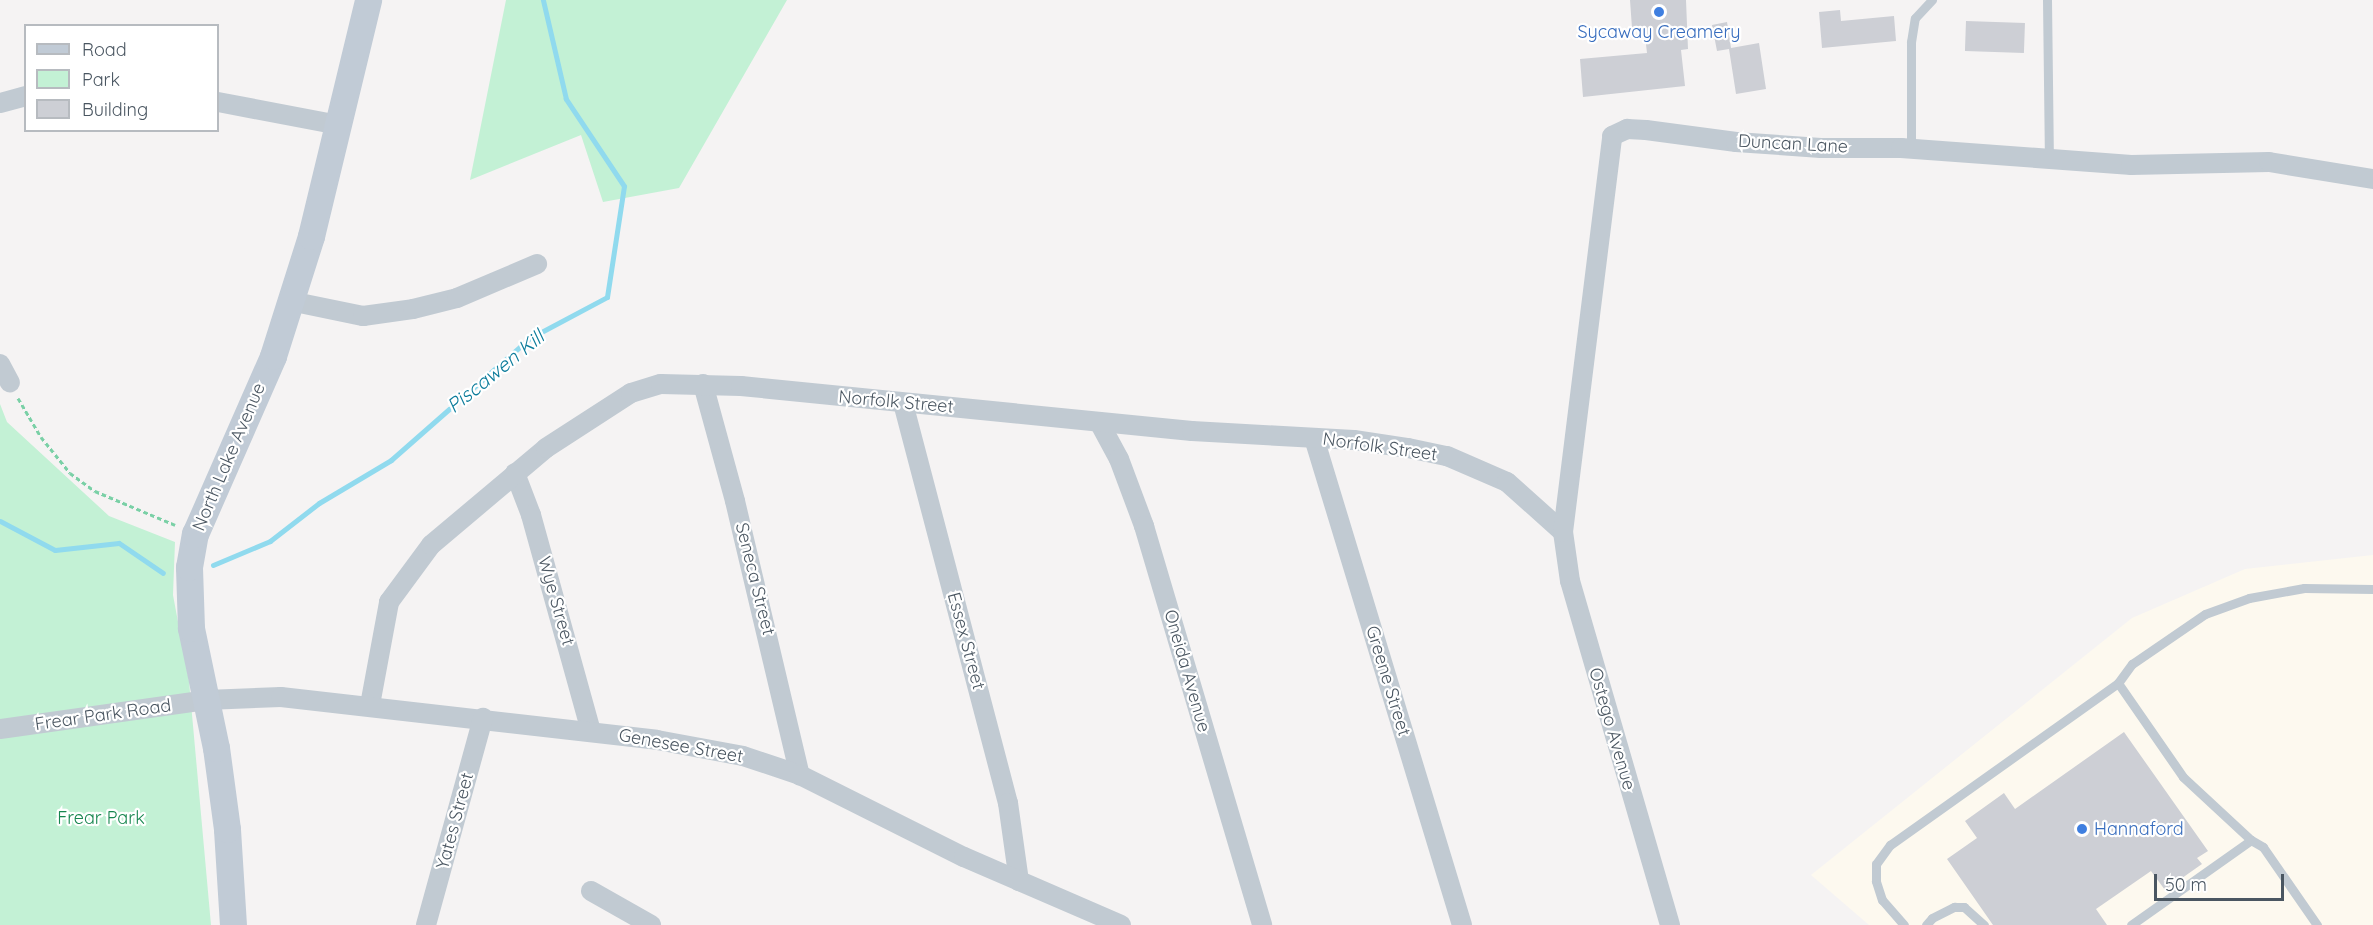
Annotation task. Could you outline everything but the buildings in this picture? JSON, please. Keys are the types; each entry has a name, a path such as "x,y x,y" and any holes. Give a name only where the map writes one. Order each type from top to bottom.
{"street":[{"name":"North Lake Avenue","path":"233,925 227,829 206,700 191,628 189,567 195,534 273,356 339,125 368,0"},
{"path":"0,103 24,97"},
{"path":"219,102 339,125"},
{"name":"Duncan Lane","path":"1563,532 1612,136 1627,129 1646,129 1810,147 1911,148 2131,165 2269,162 2373,179"},
{"path":"290,302 363,316 413,309 457,298 537,264"},
{"path":"0,364 10,383"},
{"name":"Norfolk Street","path":"370,705 384,619 400,583 431,545 514,473 600,411 631,393 661,384 703,384 1099,422 1314,438 1408,448 1476,466 1524,494 1563,532"},
{"name":"Seneca Street","path":"703,384 741,524 800,775"},
{"name":"Essex Street","path":"903,403 1008,803 1019,881"},
{"name":"Oneida Avenue","path":"1099,422 1119,459 1144,526 1262,925"},
{"name":"Greene Street","path":"1314,438 1462,925"},
{"name":"Wye Street","path":"514,473 534,526 591,731"},
{"name":"Ostego Avenue","path":"1563,532 1573,592 1670,925"},
{"name":"Genesee Street","path":"206,700 281,697 370,705 591,731 743,756 800,775 1019,881 1121,925"},
{"name":"Frear Park Road","path":"0,729 206,700"},
{"name":"Yates Street","path":"426,925 483,718"},
{"path":"591,891 620,918 651,925"}],"lane":[{"path":"1911,148 1911,42 1915,18 1932,0"},
{"path":"2047,0 2049,159"},
{"path":"1904,925 1882,900 1876,881 1876,864 1890,845 2118,683 2132,664 2205,614 2249,598 2304,588 2373,589"},
{"path":"2118,683 2183,777 2251,840 2263,847 2316,925"},
{"path":"2131,925 2251,840"},
{"path":"1926,925 1937,914 1954,907 1964,907 1984,925"}],"path":[{"path":"10,383 41,436 70,473 95,491 195,534"}],"shaded area":[{"path":"2373,555 2373,925 1869,925 1811,875 2132,618 2245,569"}],"green space":[{"path":"506,0 787,0 679,188 603,202 581,135 470,180"},
{"name":"Frear Park","path":"0,404 7,422 109,516 175,542 173,595 189,681 211,925 0,925"}],"waterway":[{"name":"Piscawen Kill","path":"213,565 270,541 319,503 391,460 530,338 607,297 624,186 566,99 543,0"},
{"path":"0,521 55,550 119,543 163,573"}],"place":[{"name":"Sycaway Creamery","path":"1659,12"},
{"name":"Hannaford","path":"2082,829"}]}
